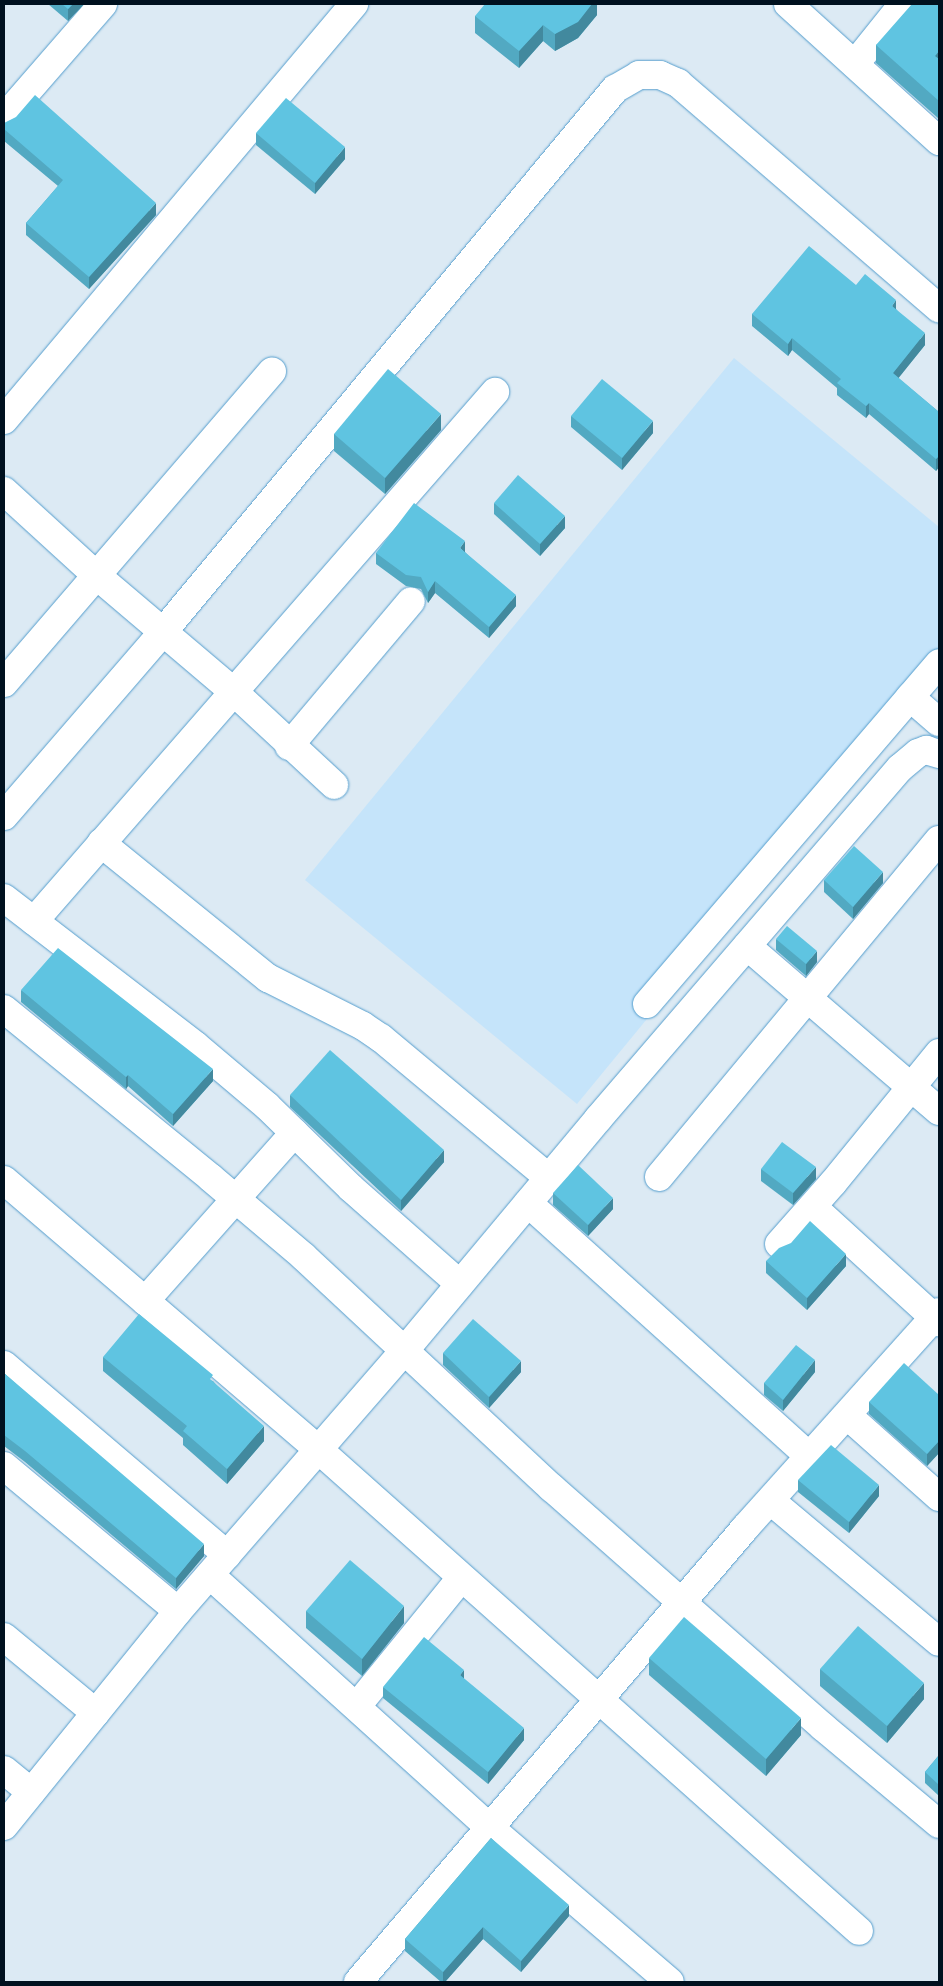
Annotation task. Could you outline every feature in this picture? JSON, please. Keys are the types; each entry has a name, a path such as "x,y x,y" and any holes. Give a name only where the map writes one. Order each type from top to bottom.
{"street":[{"path":"4,118 103,4"},
{"path":"4,420 354,4"},
{"path":"788,4 939,141"},
{"path":"854,64 903,4"},
{"path":"4,816 162,633 615,89 638,75 660,75 678,83 939,308"},
{"path":"4,683 272,371"},
{"path":"34,921 495,392"},
{"path":"4,490 162,633 233,691 289,746 334,785"},
{"path":"289,746 411,600"},
{"path":"647,1004 939,663"},
{"path":"4,1826 178,1611 406,1350 549,1178 900,768 933,752 931,736 939,723 910,697"},
{"path":"659,1177 939,840"},
{"path":"101,843 268,978 364,1026 381,1038 549,1178"},
{"path":"4,898 196,1046 460,1284"},
{"path":"747,946 939,1111"},
{"path":"4,1010 236,1199 406,1350 552,1488 823,1727 939,1824"},
{"path":"779,1244 813,1207 910,1086 939,1053"},
{"path":"145,1301 294,1133"},
{"path":"4,1180 319,1450 858,1931"},
{"path":"528,1203 810,1458"},
{"path":"358,1982 771,1500 938,1317 813,1207"},
{"path":"4,1365 227,1555"},
{"path":"848,1416 939,1497"},
{"path":"4,1466 178,1611"},
{"path":"771,1500 939,1642"},
{"path":"210,1576 357,1706 489,1827 670,1982"},
{"path":"357,1706 461,1578"},
{"path":"4,1637 96,1713"},
{"path":"4,1770 31,1792"}],"shaded area":[{"path":"734,358 939,527 939,664 577,1104 305,880"}],"building":[{"path":"62,4 73,4 68,9"},
{"path":"485,4 592,4 578,22 555,34 543,25 519,51 475,16"},
{"path":"912,4 939,4 939,51 935,56 939,59 939,101 876,45"},
{"path":"35,95 156,203 89,277 26,223 63,180 4,129 4,123 16,117"},
{"path":"286,98 345,147 315,183 256,133"},
{"path":"809,246 856,285 865,274 896,300 892,306 925,333 893,373 939,412 939,456 936,459 869,403 866,406 837,383 841,379 792,338 788,344 752,314"},
{"path":"388,369 441,414 385,478 334,434"},
{"path":"602,379 653,421 622,458 571,416"},
{"path":"518,475 565,516 540,544 494,503"},
{"path":"414,503 465,541 460,548 516,595 489,627 435,581 428,592 421,577 406,575 376,553"},
{"path":"854,846 883,872 853,907 824,880"},
{"path":"787,926 817,951 806,964 776,939"},
{"path":"58,948 213,1069 173,1114 128,1075 126,1077 21,990"},
{"path":"330,1050 444,1150 401,1200 290,1095"},
{"path":"782,1142 816,1167 793,1193 761,1169"},
{"path":"578,1165 613,1198 588,1225 553,1193"},
{"path":"810,1221 846,1254 807,1298 766,1261 779,1248 791,1243"},
{"path":"139,1314 213,1375 210,1379 264,1426 227,1469 183,1431 187,1426 103,1357"},
{"path":"473,1319 521,1361 489,1397 443,1353"},
{"path":"796,1345 815,1360 783,1400 764,1383"},
{"path":"904,1363 939,1395 939,1441 927,1454 869,1402"},
{"path":"4,1373 204,1544 176,1578 4,1435"},
{"path":"831,1445 879,1485 849,1522 798,1480"},
{"path":"350,1560 404,1606 362,1659 306,1611"},
{"path":"684,1617 801,1718 766,1759 649,1658"},
{"path":"858,1626 924,1683 887,1726 820,1669"},
{"path":"424,1637 464,1670 460,1675 524,1728 488,1772 383,1687"},
{"path":"939,1755 939,1785 925,1772"},
{"path":"491,1838 569,1905 521,1961 483,1927 443,1972 405,1939"}]}
